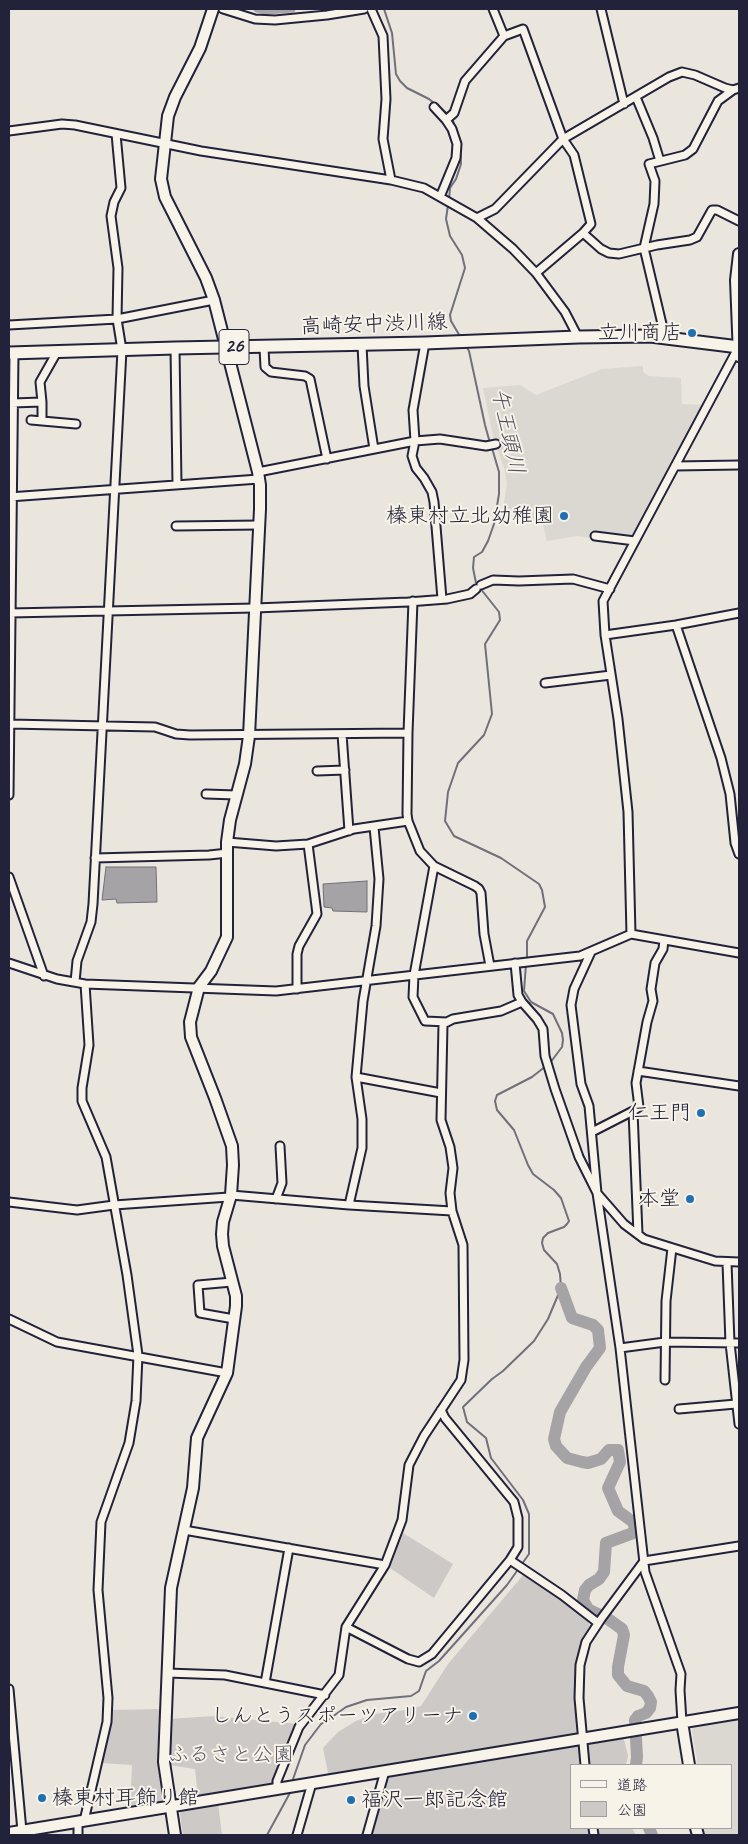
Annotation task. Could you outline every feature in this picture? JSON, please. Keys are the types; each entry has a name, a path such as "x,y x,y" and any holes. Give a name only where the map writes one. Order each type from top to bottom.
{"main road":[{"name":"高崎安中渋川線","path":"11,353 425,344 465,341 650,336 739,348"}],"street":[{"path":"176,1835 164,1762 171,1588 195,1474 197,1438 226,1373 236,1296 223,1246 222,1234 230,1196 233,1165 232,1146 190,1030 191,1014 199,987 211,970 227,938 227,848 230,820 245,764 249,736 259,525 258,476 214,300 206,278 164,198 161,179 168,116 175,97 196,57 213,9"},
{"path":"223,9 255,19 275,20 364,9"},
{"path":"371,9 383,36 386,99 383,139 391,180"},
{"path":"493,9 504,36"},
{"path":"601,9 624,104"},
{"path":"446,120 454,113 465,81 504,36 523,29 563,139 574,155 591,224 536,273"},
{"path":"477,218 495,209 563,139 669,76 682,72 695,75 718,86 736,89"},
{"path":"661,337 662,324 644,248 654,204 655,181 649,164 685,155 693,148 718,101 736,89"},
{"path":"636,97 653,138 660,161"},
{"path":"434,107 452,129 456,144 456,158 442,198"},
{"path":"9,132 62,124 75,125 164,144 391,180 424,188 477,218 492,233 513,249 536,273 565,312 578,337"},
{"path":"75,982 77,962 91,922 122,350 117,319 118,268 111,216 114,202 121,188 116,134"},
{"path":"583,233 608,254 619,254 690,240 696,236 712,210 717,210 739,221"},
{"path":"739,254 736,280 739,356"},
{"path":"9,325 117,319 214,300"},
{"path":"425,344 413,410 415,441 412,456 416,468 432,492 442,599"},
{"path":"362,345 364,386 374,449"},
{"path":"175,348 177,485"},
{"path":"264,348 265,367 271,372 305,376 310,379 327,459"},
{"path":"631,934 628,812 618,718 605,635 603,601 739,348"},
{"path":"42,421 40,382 57,352"},
{"path":"9,795 11,353"},
{"path":"12,403 42,402"},
{"path":"31,420 76,424"},
{"path":"10,497 177,485 258,476 327,459 415,441 440,440 486,446 496,444"},
{"path":"675,466 739,465"},
{"path":"176,526 259,525"},
{"path":"595,536 635,541"},
{"path":"10,613 255,608 413,601 442,599 470,594 478,587 493,580 573,579 610,589"},
{"path":"413,601 406,814 420,852 434,866 479,889 490,966"},
{"path":"605,635 739,613"},
{"path":"676,624 721,758 730,794 739,854"},
{"path":"545,683 611,675"},
{"path":"9,724 155,727 176,734 190,735 249,736 408,733"},
{"path":"342,734 349,831"},
{"path":"317,771 345,770"},
{"path":"206,794 236,795"},
{"path":"95,858 209,855 227,848 308,844 349,831 408,821"},
{"path":"349,1205 362,1148 362,1119 356,1077 363,1001 376,926 379,879 374,827"},
{"path":"297,989 297,954 299,946 317,914 308,844"},
{"path":"434,866 414,975 413,997 426,1021 448,1022"},
{"path":"9,877 44,976"},
{"path":"9,963 44,976 85,984 276,991 580,956 631,934 739,953"},
{"path":"592,1132 640,1107 636,1083 647,1022 653,1001 651,989 655,963 663,949 664,940"},
{"path":"591,952 574,990 571,1005 581,1084 589,1106 598,1193 620,1348 645,1572 681,1674 682,1722 689,1764"},
{"path":"517,963 518,995 543,1029 546,1060 549,1069 579,1158 598,1193 624,1224 644,1239 715,1261 739,1262"},
{"path":"78,1835 107,1722 108,1698 98,1590 101,1522 129,1443 136,1401 138,1355 127,1275 106,1157 82,1101 82,1088 89,1045 85,984"},
{"path":"285,1787 277,1781 299,1727 339,1675 346,1627 385,1565 402,1520 409,1465 424,1436 461,1380 464,1360 464,1245 452,1210 450,1193 453,1168 450,1147 441,1120 443,1024 453,1019 501,1011 522,1002"},
{"path":"638,1071 739,1086"},
{"path":"356,1077 441,1093"},
{"path":"633,1111 638,1234"},
{"path":"276,1199 282,1182 280,1146"},
{"path":"9,1202 76,1210 114,1205 230,1196 452,1210"},
{"path":"665,1380 666,1301 672,1248"},
{"path":"727,1263 730,1343 739,1424"},
{"path":"232,1282 198,1285 200,1313 234,1319"},
{"path":"9,1319 57,1342 138,1355 226,1373"},
{"path":"620,1348 666,1342 739,1343"},
{"path":"679,1409 736,1404"},
{"path":"346,1627 408,1659 419,1662 432,1654 510,1560 518,1546 518,1518 514,1502 445,1418 441,1410"},
{"path":"184,1530 385,1565"},
{"path":"585,1764 580,1698 580,1665 586,1642 601,1618 644,1561 739,1546"},
{"path":"265,1682 289,1548"},
{"path":"510,1560 562,1595 601,1618"},
{"path":"167,1673 225,1675 325,1694"},
{"path":"9,1689 22,1831"},
{"path":"9,1833 739,1713"},
{"path":"367,1835 385,1771"},
{"path":"297,1835 312,1782"}],"shaded area":[{"path":"643,366 643,372 649,376 681,378 682,404 702,405 631,537 595,539 577,536 547,541 542,521 522,524 521,514 503,510 507,483 494,440 483,388 520,385 536,395 602,369"},
{"path":"106,867 156,867 157,902 117,903 116,899 102,900"},
{"path":"367,881 367,912 333,911 332,908 324,907 323,884"},
{"path":"739,1717 739,1835 703,1835 702,1829 733,1829 733,1764 696,1764 692,1730 696,1724"}],"green space":[{"path":"403,1533 453,1564 434,1598 390,1568"},
{"path":"524,1574 575,1608 590,1625 583,1637 578,1653 576,1729 578,1746 590,1741 623,1735 628,1756 626,1764 570,1764 570,1829 633,1829 636,1835 370,1835 387,1781 391,1775 329,1778 323,1748 338,1732 356,1721 375,1714 421,1706 448,1664"},
{"name":"ふるさと公園","path":"161,1709 160,1755 164,1800 162,1803 130,1809 132,1765 101,1763 110,1710"},
{"name":"ふるさと公園","path":"214,1716 297,1724 272,1784 198,1797 195,1769 169,1765 169,1719"},
{"name":"ふるさと公園","path":"218,1803 222,1835 183,1835 180,1814 182,1809"}],"waterway":[{"path":"257,9 267,11 292,9"},
{"name":"午王頭川","path":"384,9 392,33 396,74 400,81 407,88 429,99 449,115"},
{"name":"午王頭川","path":"452,119 458,138"},
{"name":"午王頭川","path":"449,200 450,188 456,179 461,164 460,148"},
{"name":"午王頭川","path":"448,205 446,219 450,236 462,255 465,268 450,315 451,321 461,338"},
{"name":"午王頭川","path":"466,346 469,351 490,443"},
{"name":"午王頭川","path":"492,448 499,472 499,494 494,524 482,552 474,557 473,568 476,583 499,612 500,620 485,644 492,714 484,735 458,763 448,792 445,821 454,836 501,858 539,884 545,907 527,941 527,960"},
{"name":"午王頭川","path":"526,964 524,991 531,1002 553,1014 562,1033 562,1047 550,1063"},
{"path":"292,1782 305,1745 321,1724 346,1707 367,1700 411,1696 419,1691 426,1671 439,1661 507,1585 529,1554 529,1514 523,1500 491,1458 486,1438 467,1422 463,1407 534,1341 548,1319 561,1288 557,1264 544,1250 542,1243 543,1238 548,1233 564,1227 569,1221 561,1198 554,1190 533,1174 514,1130 497,1110 495,1101 497,1095 532,1077 546,1066"},
{"name":"午王頭川","path":"561,1288 572,1318 593,1325 598,1330 600,1348 586,1367 560,1412 554,1439 556,1446 567,1458 588,1463 601,1459 609,1450 618,1450 620,1462 608,1488 618,1511 633,1522 635,1528 633,1533 606,1543 604,1572 599,1579 585,1590 583,1600 588,1609 608,1619 622,1629 624,1635 618,1675 627,1686 644,1691 651,1702 650,1708 646,1713 638,1716 635,1720 636,1764"},
{"path":"267,1835 291,1791"},
{"name":"午王頭川","path":"649,1829 652,1835"}],"place":[{"name":"立川商店","path":"692,333"},
{"name":"榛東村立北幼稚園","path":"564,516"},
{"name":"仁王門","path":"701,1113"},
{"name":"本堂","path":"690,1199"},
{"name":"しんとうスポーツアリーナ","path":"473,1716"},
{"name":"榛東村耳飾り館","path":"42,1798"},
{"name":"福沢一郎記念館","path":"351,1800"}]}
